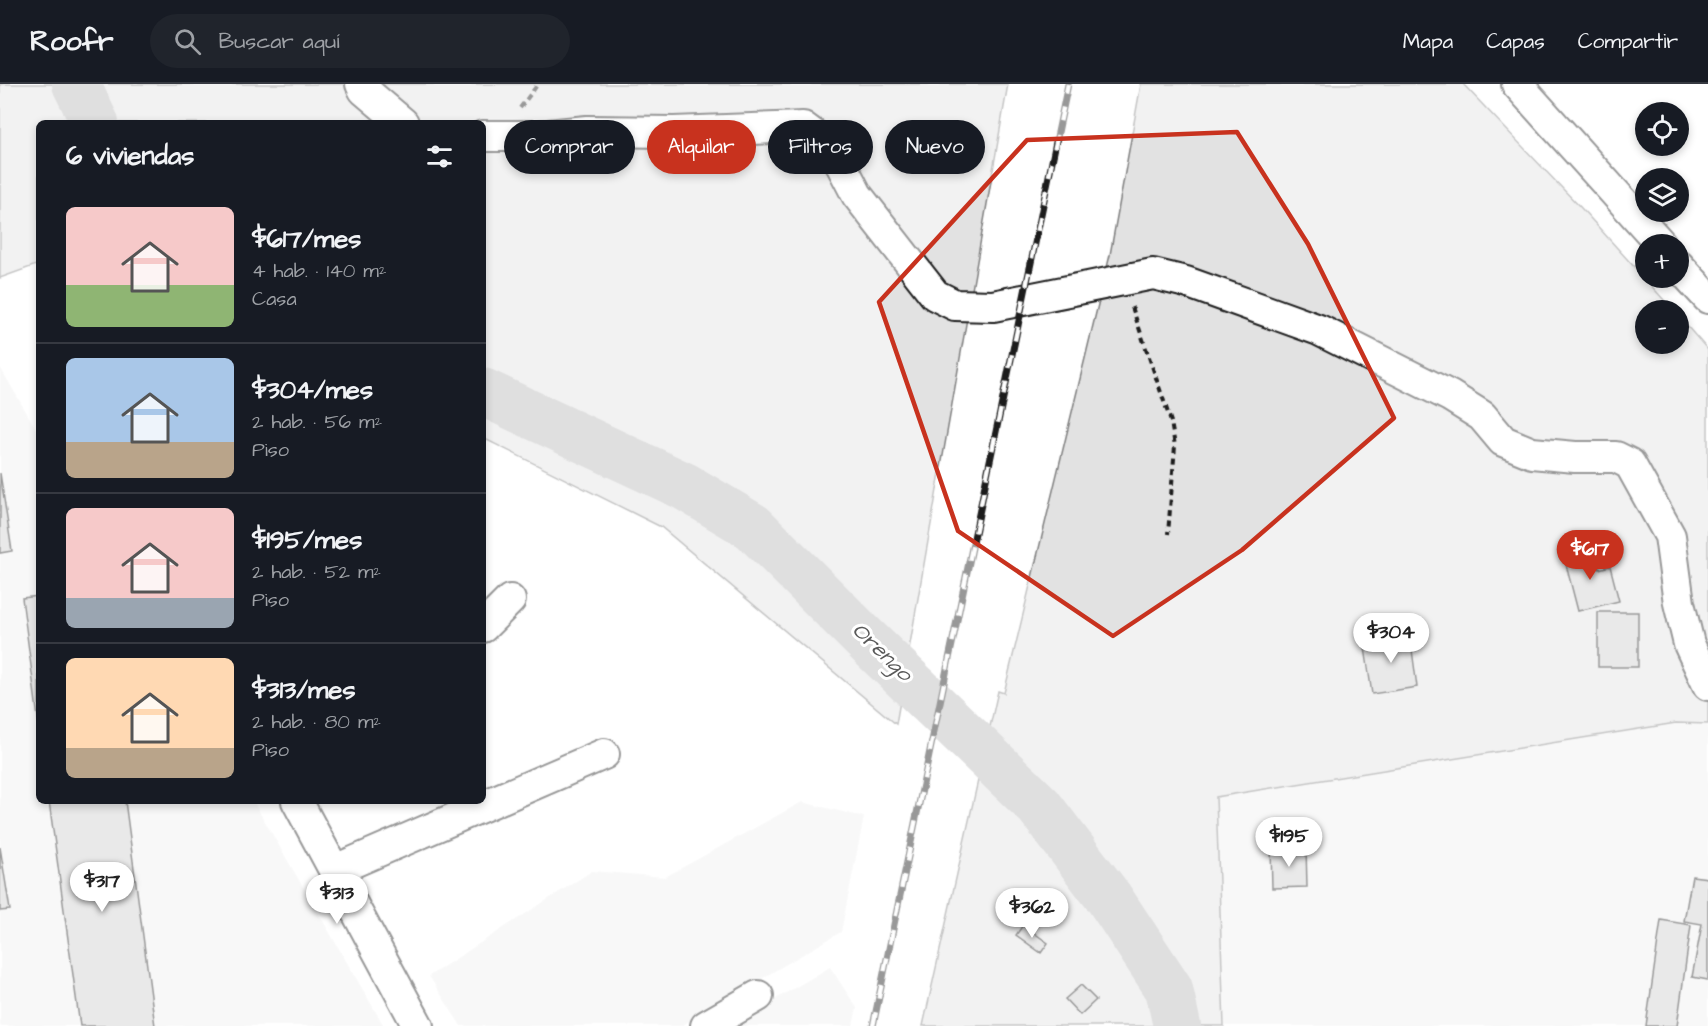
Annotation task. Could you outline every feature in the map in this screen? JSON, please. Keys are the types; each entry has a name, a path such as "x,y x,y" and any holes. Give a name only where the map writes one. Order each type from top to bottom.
{"street":[{"path":"361,84 364,90 399,120"},
{"path":"1517,84 1652,234"},
{"path":"486,136 587,131 674,132 803,127 832,149 857,195 935,295 955,305 993,306 1153,274 1186,282 1319,330 1450,396 1482,416 1503,441 1532,453 1575,457 1616,457 1630,464 1670,536 1679,603 1689,644 1708,685"},
{"path":"1689,276 1708,298"},
{"path":"486,624 510,600"},
{"path":"334,870 604,754"},
{"path":"299,804 418,1026"},
{"path":"706,1026 758,996"}],"path":[{"path":"1123,280 1171,422 1175,446 1168,534"}],"highlighted area":[{"path":"1237,132 1308,244 1394,418 1242,550 1113,636 958,531 879,302 1027,140"}],"shaded area":[{"path":"0,84 1008,84 896,724 661,527 486,440 486,120 36,120 36,265 0,278"},
{"path":"1141,84 1463,84 1635,268 1635,288 1653,288 1664,300 1635,300 1635,354 1689,354 1689,328 1708,350 1708,724 1676,723 1216,797 1224,1026 923,1026 998,691 1004,693 1110,255"},
{"path":"0,367 36,429 36,804 255,804 384,1026 0,1026"},
{"path":"1676,723 1708,724 1708,1026 1224,1026 1215,797"},
{"path":"802,802 864,817 841,932 681,1026 461,1026 429,976 592,871 665,877"},
{"path":"830,967 857,1008 853,1026 730,1026"}],"building":[{"path":"0,473 12,551 0,553"},
{"path":"1594,549 1599,569 1610,566 1619,601 1578,611 1564,557"},
{"path":"36,596 36,703 22,598"},
{"path":"1598,612 1638,612 1638,667 1598,667"},
{"path":"1410,635 1417,687 1372,694 1364,641"},
{"path":"49,804 125,804 155,1026 80,1026"},
{"path":"0,847 10,910 0,911"},
{"path":"1306,847 1307,887 1272,888 1271,848"},
{"path":"1692,876 1708,878 1708,980 1692,977 1702,924 1684,921"},
{"path":"1661,920 1691,925 1677,1026 1646,1026"},
{"path":"1023,925 1048,943 1041,953 1016,935"},
{"path":"1081,985 1096,1000 1080,1015 1065,999"}],"waterway":[{"name":"Orengo","path":"76,84 94,120"},
{"name":"Orengo","path":"486,393 684,486 753,527 863,637 1039,806 1109,898 1169,989 1177,1026"}],"railway":[{"path":"873,1026 1068,84"}]}
